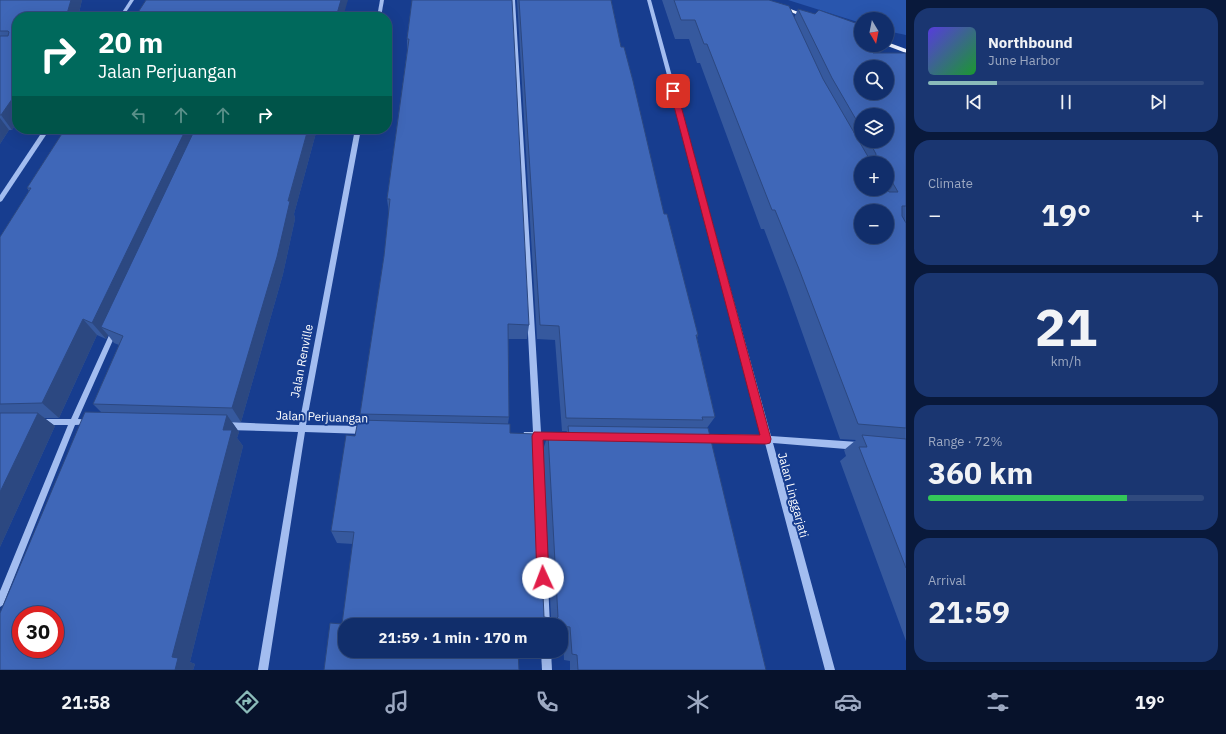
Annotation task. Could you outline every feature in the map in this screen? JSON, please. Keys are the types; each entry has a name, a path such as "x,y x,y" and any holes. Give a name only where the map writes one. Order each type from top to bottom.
{"main road":[{"path":"760,0 818,20"},
{"path":"894,47 906,51"}],"street":[{"path":"125,12 132,0"},
{"path":"380,12 382,0"},
{"path":"513,0 537,436 545,618"},
{"name":"Jalan Linggarjati","path":"649,0 766,439 830,670"},
{"path":"775,5 778,12"},
{"path":"0,200 45,134"},
{"name":"Jalan Renville","path":"264,670 302,428 357,134"},
{"path":"0,602 73,422 118,322"},
{"path":"29,422 97,422"},
{"name":"Jalan Perjuangan","path":"215,426 372,430"},
{"path":"522,435 561,436"},
{"path":"695,438 766,439 867,446"},
{"path":"546,658 547,670"}],"shaded area":[{"path":"788,0 906,0 906,35 894,32 894,12 854,12 854,21"}],"building":[{"path":"0,0 71,0 67,12 12,12 12,99 1,115 0,36 8,36 9,32 0,31"},
{"path":"146,0 341,0 337,12 138,12"},
{"path":"412,0 512,0 529,325 508,324 509,417 360,414 384,256 390,199 387,199 409,39 407,39"},
{"path":"519,0 611,0 621,47 624,47 633,81 664,214 667,214 698,335 696,335 715,417 702,417 703,420 566,418 559,326 540,325"},
{"path":"674,0 769,0 789,6 823,79 854,132 854,148 863,148 868,156 854,156 854,196 894,196 894,192 898,192 894,185 894,156 876,156 873,148 894,148 894,108 854,108 854,116 832,78 798,9 815,14 819,10 854,22 854,52 906,53 906,206 902,206 902,216 906,223 906,428 858,424 799,269 775,210 772,210 707,44 704,44 695,20 681,20"},
{"path":"62,134 184,134 92,323 83,319 42,403 0,404 0,237 31,188 27,188"},
{"path":"193,134 307,134 288,201 290,201 277,257 232,408 93,404 123,336 101,327"},
{"path":"85,412 227,415 223,430 232,430 172,657 178,658 175,670 0,670 0,613"},
{"path":"0,413 38,413 0,492"},
{"path":"358,420 510,424 510,433 536,434 544,617 550,618 343,618 354,532 331,531 346,435 355,436"},
{"path":"568,426 708,428 766,670 578,670 577,655 572,654 570,627 568,627 568,618 557,618 548,434 569,435"},
{"path":"862,435 906,439 906,568 859,447 867,447"},
{"path":"330,623 338,624 338,658 518,658 519,670 324,670"}],"route":[{"path":"543,578 537,436 766,439 673,91"}]}
